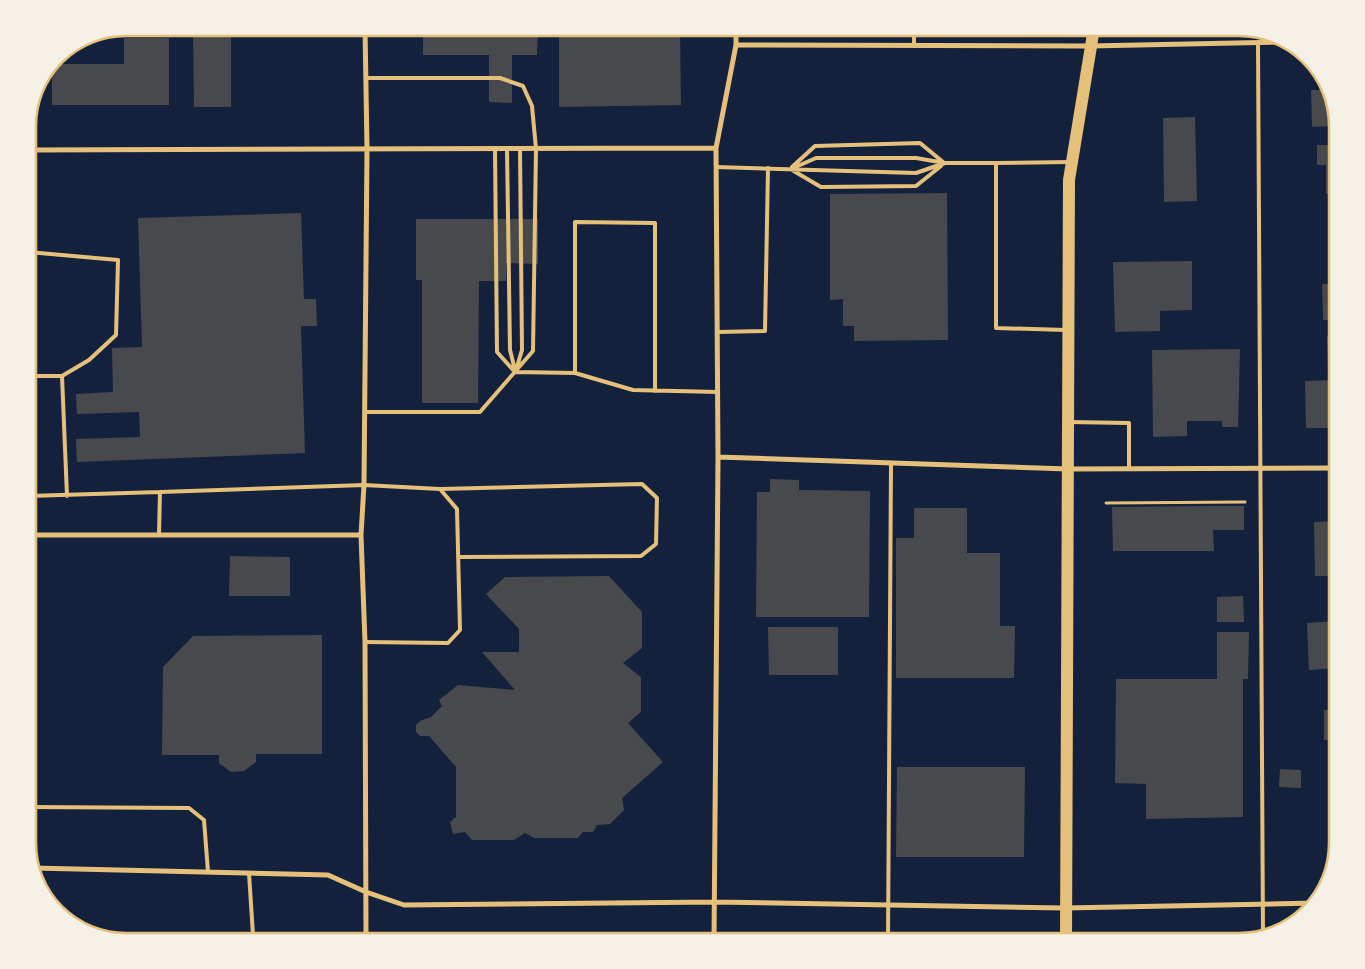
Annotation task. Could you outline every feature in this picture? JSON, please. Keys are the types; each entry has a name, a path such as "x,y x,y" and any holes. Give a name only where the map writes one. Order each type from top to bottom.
{"main road":[{"path":"1066,933 1069,180 1092,36"}],"street":[{"path":"365,36 367,149 365,412 361,535 365,642 366,933"},
{"path":"714,933 718,457 716,148 736,45 736,36"},
{"path":"736,45 1090,46 1272,42"},
{"path":"36,150 716,148"},
{"path":"718,457 1068,469 1329,468"},
{"path":"36,536 159,534 361,535"},
{"path":"40,868 328,875 366,892 404,905 714,902 888,903 1065,908 1306,902"}],"lane":[{"path":"914,36 914,46"},
{"path":"1258,43 1263,929"},
{"path":"365,412 480,412 533,351 536,149 532,106 523,86 500,78 366,78"},
{"path":"790,169 816,146 920,143 945,163"},
{"path":"495,149 497,352 515,372 574,373 633,390 718,392"},
{"path":"507,149 510,350 515,372"},
{"path":"515,372 522,350 520,149"},
{"path":"790,169 816,158 916,158 945,163 996,164 1072,162"},
{"path":"716,167 916,173 945,163"},
{"path":"790,169 821,187 916,186 945,163"},
{"path":"996,164 996,328 1068,330"},
{"path":"717,332 765,331 768,168"},
{"path":"574,373 575,222 655,223 656,390"},
{"path":"36,253 118,260 116,335 89,360 62,376 36,376"},
{"path":"62,376 67,496"},
{"path":"1068,422 1129,423 1129,469"},
{"path":"888,933 891,464"},
{"path":"36,496 364,485 440,489 642,484 657,498 656,544 641,556 458,557"},
{"path":"365,642 448,643 460,630 457,509 440,489"},
{"path":"159,534 160,492"},
{"path":"36,807 189,808 204,820 208,872"},
{"path":"248,873 253,933"}],"path":[{"path":"1106,503 1245,502"}],"building":[{"path":"193,36 231,36 231,107 194,107"},
{"path":"423,36 538,36 537,55 512,55 512,103 489,102 489,55 423,55"},
{"path":"559,36 680,36 681,105 559,107"},
{"path":"124,38 169,38 169,105 52,105 52,75 62,64 124,64"},
{"path":"1311,90 1321,90 1327,108 1329,126 1312,127"},
{"path":"1195,117 1197,201 1164,202 1163,118"},
{"path":"1317,145 1329,145 1329,194 1326,194 1326,165 1317,165"},
{"path":"947,193 948,340 854,341 854,326 843,326 843,299 830,300 830,194"},
{"path":"301,213 304,299 316,299 317,326 301,326 305,453 77,462 76,439 140,437 139,412 77,414 76,394 113,392 112,348 142,347 138,218"},
{"path":"1328,214 1329,214 1329,255"},
{"path":"416,219 538,219 538,264 506,263 506,281 479,281 478,403 422,403 422,280 416,280"},
{"path":"1192,261 1192,310 1160,311 1160,331 1115,332 1113,262"},
{"path":"1322,284 1329,284 1329,320 1323,320"},
{"path":"1327,336 1329,336 1328,366"},
{"path":"1240,349 1238,427 1222,427 1222,421 1187,421 1187,436 1153,437 1152,350"},
{"path":"1329,380 1329,428 1306,428 1305,381"},
{"path":"770,479 799,480 799,490 870,491 869,617 756,617 757,492 770,492"},
{"path":"1244,506 1244,530 1213,530 1214,551 1113,551 1112,507"},
{"path":"914,508 967,508 967,553 1000,553 1000,626 1015,626 1014,678 896,678 896,538 914,538"},
{"path":"1329,521 1329,576 1315,576 1314,522"},
{"path":"230,556 290,557 290,596 229,596"},
{"path":"609,576 642,612 642,648 623,663 641,677 641,712 628,723 663,762 622,798 624,810 610,824 597,825 593,832 583,832 578,838 534,838 525,833 514,840 472,840 465,832 453,834 450,822 456,817 456,767 429,736 420,736 416,732 416,725 420,721 431,717 442,706 439,700 458,685 515,690 482,652 519,652 519,629 486,594 505,577"},
{"path":"1243,596 1244,622 1217,622 1217,597"},
{"path":"1329,622 1329,669 1309,670 1307,623"},
{"path":"768,627 838,627 838,675 769,675"},
{"path":"1217,632 1249,632 1248,679 1243,679 1243,817 1146,819 1146,784 1115,783 1116,679 1217,679"},
{"path":"322,635 322,754 256,754 256,762 244,771 231,772 219,763 219,755 162,755 163,667 193,636"},
{"path":"1324,710 1329,710 1329,740 1324,740"},
{"path":"897,767 1025,767 1024,857 896,857"},
{"path":"1280,769 1301,770 1301,788 1279,787"}]}
